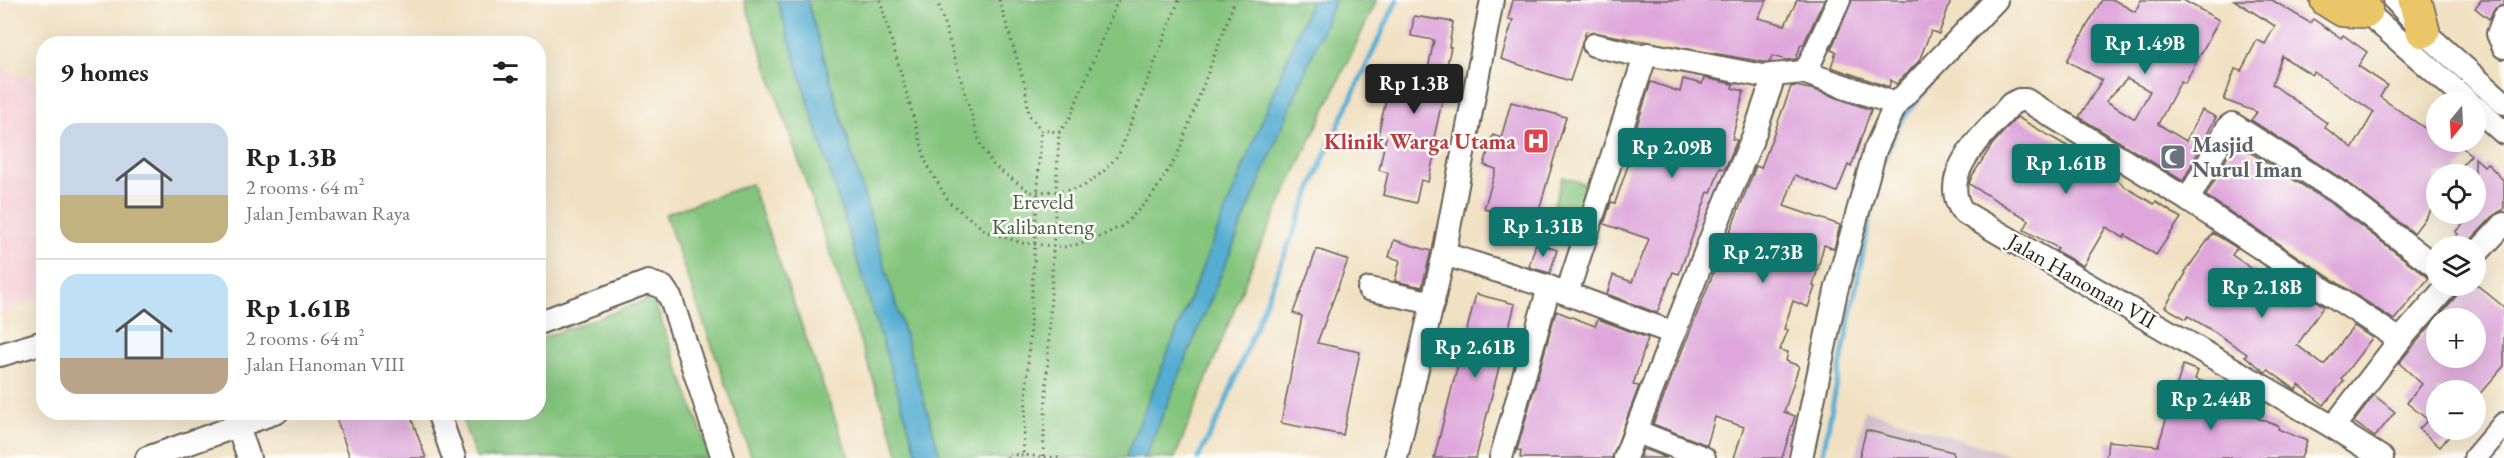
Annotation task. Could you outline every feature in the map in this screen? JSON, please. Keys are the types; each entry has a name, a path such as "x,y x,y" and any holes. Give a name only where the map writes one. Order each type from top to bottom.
{"highway":[{"path":"2327,0 2343,10 2371,4"},
{"path":"2415,0 2423,31"}],"street":[{"path":"1396,458 1444,254 1492,0"},
{"path":"1803,72 1809,65 1839,0"},
{"path":"1801,458 1836,291 1875,150 1896,104 1984,4"},
{"path":"2371,4 2423,31 2503,99"},
{"path":"2371,4 2459,92"},
{"path":"2504,18 2498,34 2504,47"},
{"path":"1594,45 1735,72 1774,76 1803,72 1896,104"},
{"path":"1501,458 1558,290 1647,56"},
{"path":"1625,458 1754,135 1774,76"},
{"name":"Jalan Hanoman VII","path":"2188,200 2033,102 2019,100 2011,104 1960,165 1955,177 1958,205 1963,212 2333,427 2382,458"},
{"path":"2486,117 2504,133"},
{"path":"2400,340 2188,200 2228,127 2232,124 2340,193 2426,259"},
{"path":"2486,243 2504,224"},
{"path":"1444,254 1558,290 1673,333"},
{"path":"546,320 648,282 663,287 671,299 723,458"},
{"path":"1369,289 1433,303"},
{"path":"2333,427 2400,340 2438,296"},
{"path":"0,355 36,344"},
{"path":"147,458 233,420"},
{"path":"235,420 249,458"},
{"path":"441,420 454,458"},
{"path":"2475,458 2504,424"},
{"path":"1635,431 1704,458"}],"path":[{"path":"880,0 927,165 949,201 987,232 1022,243 1064,247 1089,242 1124,225 1152,196 1177,156 1235,0"},
{"path":"938,0 981,146 994,166 1030,192 1056,191 1084,186 1103,172 1119,154 1179,0"},
{"path":"999,0 1025,86 1029,115 1041,130 1023,453"},
{"path":"1043,456 1059,132 1069,120 1118,0"},
{"path":"1041,130 1059,132"},
{"path":"1006,458 1007,454 1023,453 1060,458"}],"shaded area":[{"path":"0,68 36,82 36,299 0,314"},
{"path":"1865,410 2020,458 1855,458"}],"green space":[{"name":"Ereveld Kalibanteng","path":"744,0 1377,0 1256,255 1175,458 900,458"},
{"path":"1563,177 1594,187 1578,235 1547,225"},
{"path":"751,184 849,458 752,458 665,214"},
{"path":"653,298 711,458 476,458 462,420 546,420 546,336"}],"water":[{"path":"777,0 807,0 941,458 918,458"},
{"path":"1311,0 1335,0 1145,458 1125,458"}],"building":[{"path":"1513,0 1767,0 1758,18 1785,25 1797,0 1824,0 1803,45 1801,44 1796,59 1786,60 1772,56 1770,62 1764,62 1586,31 1570,81 1501,59 1513,20 1508,19"},
{"path":"1852,0 1951,0 1939,34 1931,31 1919,61 1896,84 1891,80 1889,87 1831,67 1836,52 1831,50"},
{"path":"2102,0 2114,0 2135,12 2141,0 2183,0 2219,20 2185,83 2181,81 2158,124 2186,141 2202,110 2216,117 2183,181 2079,117 2102,80 2067,61","holes":["2127,79 2150,91 2135,119 2106,101"]},
{"path":"2234,0 2272,0 2310,23 2313,19 2341,38 2343,35 2367,52 2358,66 2387,85 2380,97 2426,129 2426,152 2468,152 2471,155 2463,164 2426,164 2426,217 2414,233 2347,182 2251,120 2257,112 2224,100 2235,69 2241,71 2257,40 2265,44 2275,26","holes":["2282,56 2312,75 2314,72 2374,112 2353,148 2324,127 2327,123 2272,84"]},
{"path":"2481,0 2504,0 2504,5 2495,8 2489,19 2475,8"},
{"path":"1414,16 1453,22 1449,47 1451,47 1443,83 1446,84 1431,151 1435,152 1428,182 1421,180 1416,203 1383,195 1388,173 1379,170 1386,137 1378,135 1393,69 1426,78 1434,40 1411,36"},
{"path":"1704,78 1733,84 1732,88 1744,91 1732,139 1737,140 1725,169 1720,168 1711,193 1708,192 1679,274 1673,272 1657,313 1607,294 1613,275 1632,282 1649,239 1604,224 1611,202 1615,203 1633,151 1629,150 1651,82 1680,92 1683,79 1702,84"},
{"path":"1791,87 1815,90 1871,110 1851,167 1848,165 1837,192 1795,175 1784,206 1840,225 1834,249 1824,245 1808,307 1793,301 1784,329 1788,330 1780,350 1788,352 1786,361 1799,366 1784,412 1795,416 1782,458 1734,458 1744,427 1715,417 1707,445 1653,424 1756,166 1761,168"},
{"path":"1511,102 1566,117 1535,224 1484,209 1496,169 1484,165 1493,135 1501,138"},
{"path":"2017,117 2067,146 2065,148 2116,178 2125,187 2154,204 2156,202 2181,218 2156,255 2125,235 2124,238 2106,227 2083,266 2056,251 2058,248 2024,230 2029,220 1969,184 1992,145"},
{"path":"2235,143 2332,204 2426,276 2426,282 2394,320 2206,196"},
{"path":"2487,163 2504,181 2504,209 2486,224"},
{"path":"2463,224 2486,224 2474,236 2456,236 2458,234 2455,232"},
{"path":"2213,233 2237,248 2232,255 2261,275 2266,268 2324,306 2297,345 2322,364 2324,365 2354,326 2372,338 2341,379 2344,381 2324,405 2299,385 2296,390 2268,370 2264,371 2245,356 2247,354 2213,331 2188,316 2186,319 2165,307 2185,272"},
{"path":"1394,240 1431,251 1422,287 1395,281 1400,260 1389,257"},
{"path":"1536,243 1557,250 1550,273 1529,267"},
{"path":"1317,249 1348,260 1317,343 1360,352 1343,435 1281,423 1302,316 1293,313"},
{"path":"2486,292 2504,307 2504,366 2486,387 2486,380 2426,380 2426,418 2407,403 2422,384 2399,363 2426,331 2426,368 2486,368 2486,308 2446,308 2456,296 2486,296"},
{"path":"1476,294 1515,304 1476,458 1434,458"},
{"path":"1556,311 1595,326 1598,319 1648,338 1633,385 1639,386 1612,458 1520,458 1521,451 1517,450"},
{"path":"2183,365 2198,371 2195,379 2210,384 2206,395 2217,398 2215,402 2279,426 2278,429 2307,441 2301,458 2106,458 2108,441 2158,446"},
{"path":"2374,395 2395,412 2375,437 2354,422"},
{"path":"337,420 412,420 426,458 350,458"},
{"path":"2426,422 2426,435 2419,429"},
{"path":"1866,430 1953,452 1953,458 1859,458"},
{"path":"2432,440 2446,440 2440,447"},
{"path":"1643,449 1667,458 1640,458"}],"waterway":[{"path":"1198,458 1222,411 1325,154 1397,0"},
{"path":"1881,166 1898,125 1932,82"},
{"path":"1822,458 1876,187"}],"place":[{"name":"Klinik Warga Utama","path":"1536,141"},
{"name":"Masjid Nurul Iman","path":"2173,157"}]}
